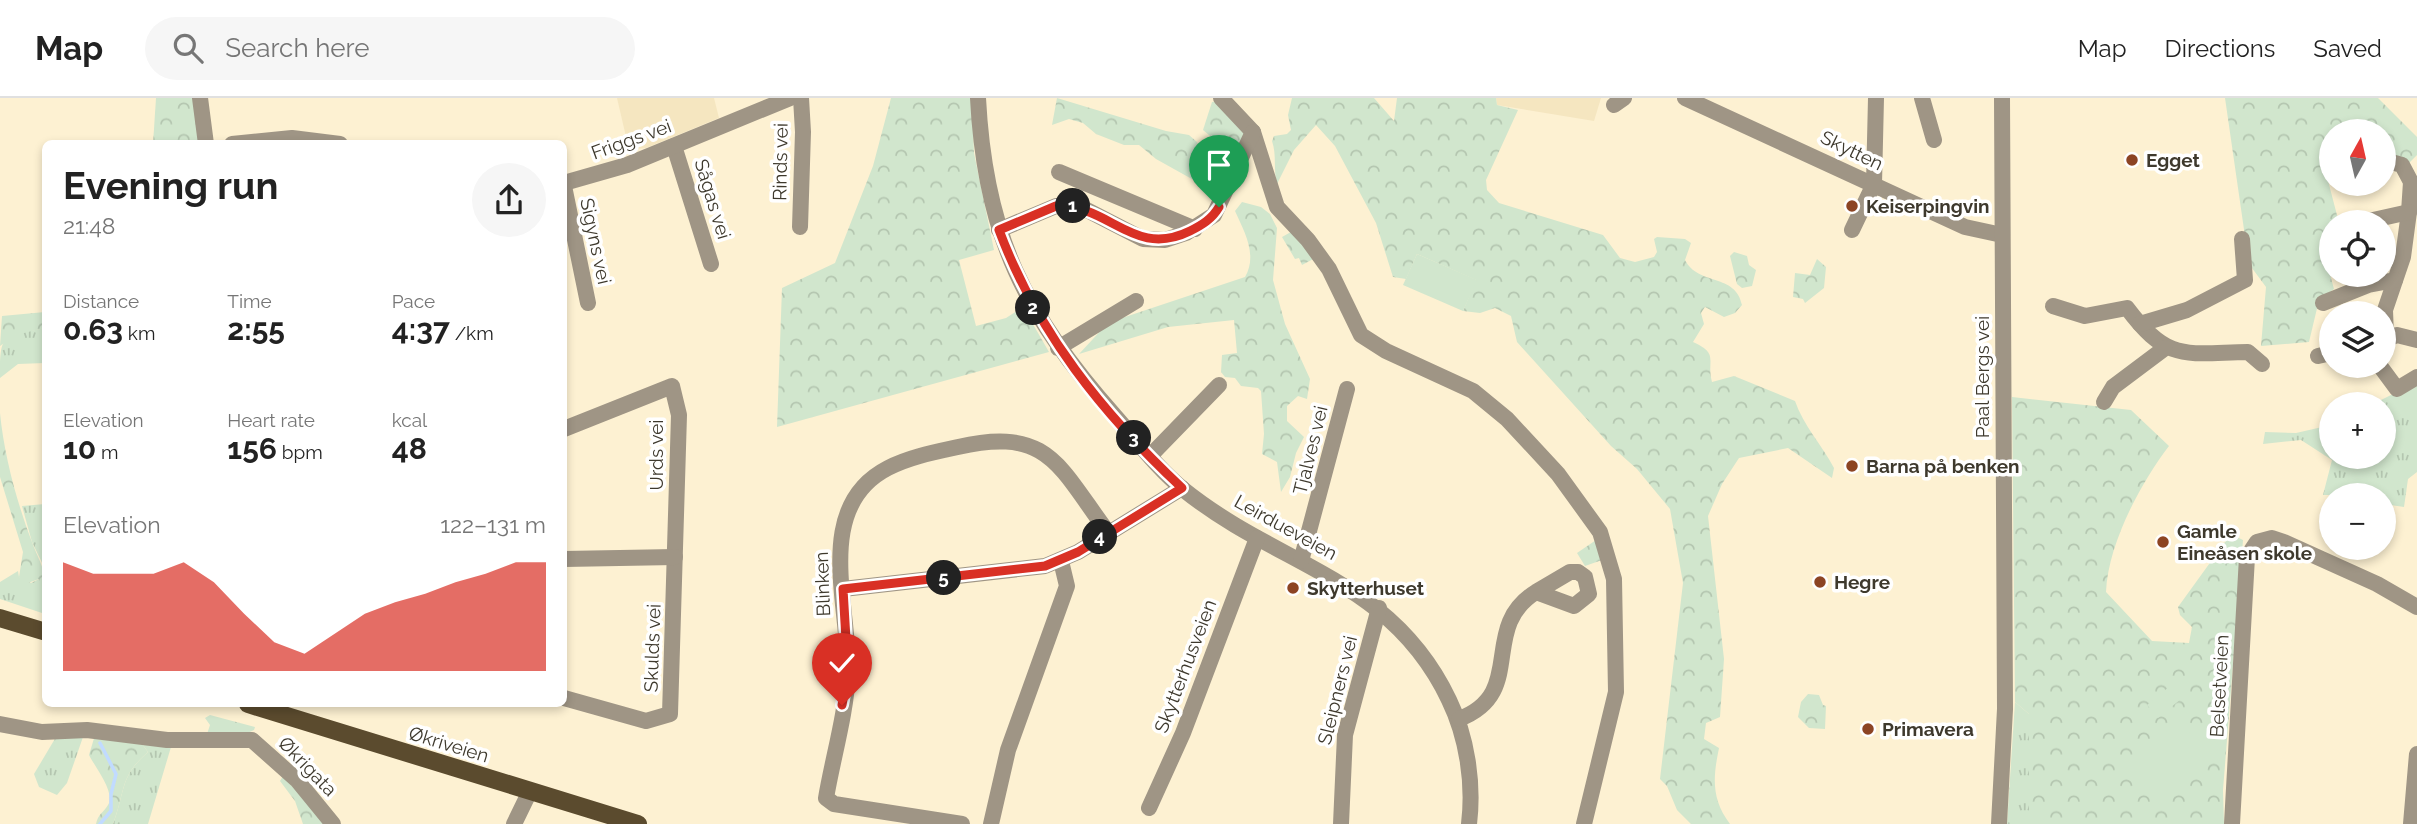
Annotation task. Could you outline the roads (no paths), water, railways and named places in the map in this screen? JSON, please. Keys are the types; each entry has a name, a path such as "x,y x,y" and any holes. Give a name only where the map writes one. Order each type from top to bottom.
{"main road":[{"path":"0,618 42,631"},
{"name":"Økriveien","path":"258,707 638,824"}],"street":[{"path":"200,98 205,140"},
{"name":"Friggs vei","path":"567,184 627,165 790,98"},
{"name":"Rinds vei","path":"800,227 803,132 801,98"},
{"name":"Leirdueveien","path":"978,98 982,156 999,230 1021,285 1058,348 1150,456 1182,488 1257,538 1379,608 1420,651 1440,681 1459,719 1469,771 1469,824"},
{"path":"1222,98 1253,132 1277,207 1308,240 1329,270 1361,335 1386,351 1472,391 1507,419 1558,474 1587,512 1603,539 1614,579 1616,692 1584,824"},
{"name":"Skytten","path":"1685,98 1965,227 2002,235"},
{"path":"1852,230 1874,184 1876,101 1892,98"},
{"path":"1922,98 1934,140"},
{"name":"Paal Bergs vei","path":"1999,824 2005,709 2002,98"},
{"path":"999,230 1056,206 1066,205 1083,208 1135,236 1154,241 1195,229 1214,215 1253,132"},
{"path":"272,140 308,140"},
{"name":"Sågas vei","path":"674,146 711,264"},
{"path":"2396,277 2403,257 2412,169"},
{"path":"1059,172 1195,229"},
{"name":"Sigyns vei","path":"567,200 588,303"},
{"path":"2396,215 2409,212"},
{"path":"2140,324 2187,310 2245,280 2242,239"},
{"path":"2328,301 2363,287"},
{"path":"1058,348 1136,300"},
{"path":"2053,306 2085,316 2127,308 2165,348 2197,355 2248,352 2262,364"},
{"path":"2396,337 2407,335 2417,340"},
{"path":"2104,402 2113,387 2165,348"},
{"path":"2389,378 2397,389 2417,377"},
{"path":"1150,456 1219,385"},
{"name":"Urds vei","path":"567,428 672,386 679,415 676,557"},
{"name":"Tjalves vei","path":"1301,561 1347,389"},
{"name":"Blinken","path":"962,824 834,804 826,798 848,673 842,534 849,507 858,491 887,468 928,453 1006,440 1035,446 1044,451 1060,467 1107,531"},
{"path":"843,589 1023,569 1061,561 1182,488"},
{"name":"Skytterhusveien","path":"1149,808 1183,733 1257,538"},
{"name":"Belsetveien","path":"2232,824 2250,550 2257,542 2272,538 2377,584 2417,607"},
{"path":"567,559 676,557"},
{"name":"Skulds vei","path":"567,699 646,721 670,714 676,557"},
{"path":"991,824 1008,750 1067,586 1061,561"},
{"path":"1459,719 1481,709 1489,702 1513,614 1523,600 1536,592"},
{"name":"Sleipners vei","path":"1341,824 1345,734 1379,608"},
{"name":"Økrigata","path":"0,724 42,732 87,730 167,740 252,740 297,780 333,824"},
{"path":"2411,824 2417,754"},
{"path":"514,824 530,791"}],"waterway":[{"path":"100,743 116,774 111,794 111,811 100,824"}],"place":[{"name":"Egget","path":"2132,160"},
{"name":"Keiserpingvin","path":"1852,206"},
{"name":"Barna på benken","path":"1852,466"},
{"name":"Gamle Eineåsen skole","path":"2163,542"},
{"name":"Hegre","path":"1820,582"},
{"name":"Skytterhuset","path":"1293,588"},
{"name":"Primavera","path":"1868,729"}]}
